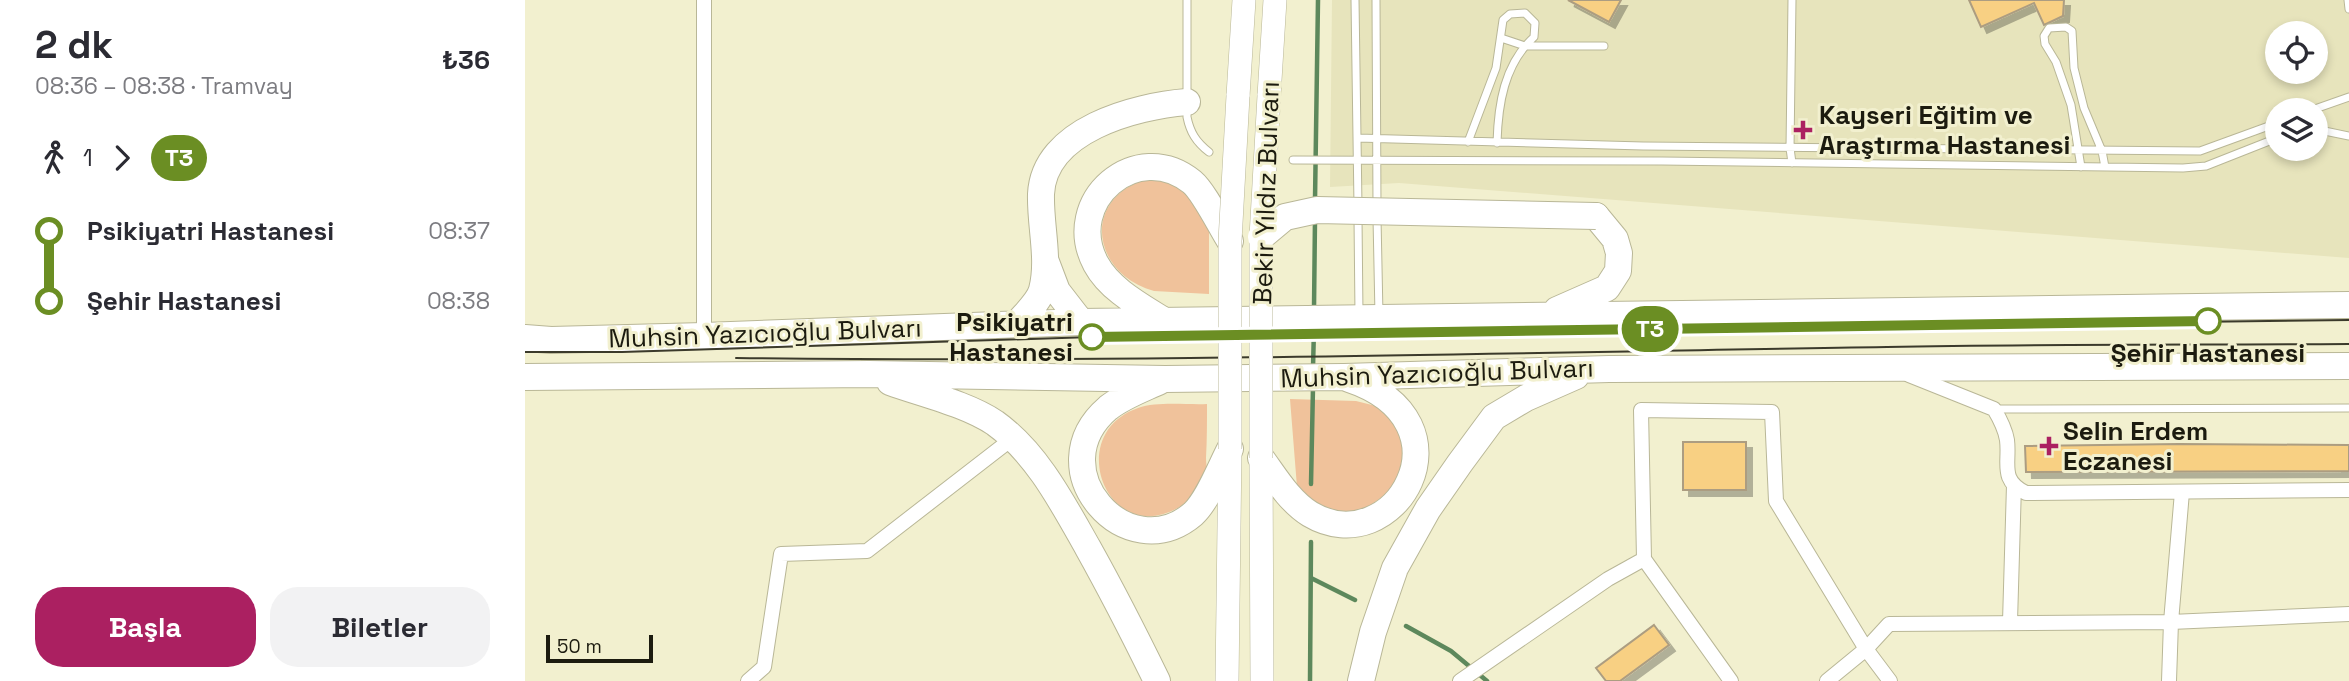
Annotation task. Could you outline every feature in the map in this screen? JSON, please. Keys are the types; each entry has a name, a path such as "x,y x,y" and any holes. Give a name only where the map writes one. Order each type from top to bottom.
{"highway":[{"path":"1017,324 1042,293 1045,260 1041,192 1046,173 1061,149 1097,125 1117,116 1151,106 1187,102"},
{"path":"1167,323 1129,299 1096,265 1088,243 1088,223 1102,189 1119,175 1134,170 1156,168 1177,173 1195,184 1230,241"},
{"path":"1261,237 1285,218 1317,210 1595,216 1615,239 1619,253 1618,271 1607,288 1544,316"},
{"path":"1045,260 1057,290 1081,322"},
{"name":"Muhsin Yazıcıoğlu Bulvarı","path":"525,338 551,340 704,336 1081,322 1167,323 2349,305"},
{"name":"Muhsin Yazıcıoğlu Bulvarı","path":"525,377 869,374 1165,379 1609,369 2349,366"},
{"path":"1361,681 1373,632 1395,568 1428,509 1494,417 1567,378 1609,369"},
{"path":"869,374 980,414 1013,438 1035,463 1065,507 1157,681"},
{"path":"1261,458 1294,501 1321,519 1338,523 1358,522 1374,518 1391,507 1413,475 1416,455 1414,436 1407,421 1391,403 1369,387 1344,377"},
{"path":"1165,379 1116,402 1091,428 1084,450 1083,479 1091,497 1103,511 1120,523 1147,529 1165,528 1183,520 1200,506 1230,449"}],"main road":[{"name":"Bekir Yıldız Bulvarı","path":"1227,681 1230,241 1244,0"},
{"name":"Bekir Yıldız Bulvarı","path":"1262,681 1261,237 1275,0"}],"street":[{"path":"704,0 704,336"},
{"path":"1892,367 1994,410 2005,429 2006,466 2014,485 2010,622"},
{"path":"1731,681 1644,559 1641,410 1772,412 1776,501 1866,649 1890,681"},
{"path":"748,681 764,667 781,554 867,551 1013,438"},
{"path":"2014,485 2032,494 2349,490"},
{"path":"2169,681 2182,492"},
{"path":"1460,681 1597,586 1644,559"},
{"path":"1827,681 1866,649 1889,624 2171,622 2349,614"}],"lane":[{"path":"1187,0 1187,117 1191,133 1209,152"},
{"path":"1355,0 1358,319"},
{"path":"1358,319 1376,160 1376,0"},
{"path":"1792,0 1792,163"},
{"path":"2349,0 2349,9"},
{"path":"1468,142 1496,68 1503,20 1510,14 1525,13 1535,23 1534,37 1508,73 1497,114 1497,143"},
{"path":"2081,167 2071,105 2056,62 2045,44 2044,36 2049,28 2058,26 2072,31 2074,68 2084,108 2102,151 2105,167"},
{"path":"1501,38 1525,46 1604,46"},
{"path":"2328,104 2349,97"},
{"path":"1358,138 1790,148 2200,151 2265,127"},
{"path":"2328,132 2349,136"},
{"path":"1293,160 2183,168 2206,166 2265,143"},
{"path":"1994,410 2349,408"}],"shaded area":[{"name":"Kayseri Eğitim ve Araştırma Hastanesi","path":"1332,0 2349,0 2349,258 1399,183 1330,187"},
{"path":"1152,178 1184,186 1209,228 1209,294 1154,291 1132,282 1116,268 1106,252 1102,234 1104,216 1113,200 1129,187"},
{"path":"1290,399 1356,401 1380,408 1406,437 1401,484 1359,513 1322,509 1297,487"},
{"path":"1207,404 1207,477 1195,494 1181,506 1155,516 1133,513 1115,502 1104,484 1099,462 1102,441 1115,422 1146,406"}],"building":[{"path":"1568,0 1621,0 1609,22"},
{"path":"1969,0 2064,0 2063,16 2044,25 2034,3 1981,27"},
{"path":"1683,442 1746,442 1746,490 1683,490"},
{"path":"2349,445 2349,471 2026,472 2025,446"},
{"path":"1654,625 1669,645 1620,681 1606,681 1596,668"}],"waterway":[{"path":"1315,200 1318,0"},
{"path":"1314,309 1315,219"},
{"path":"1313,368 1314,328"},
{"path":"1311,484 1313,387"},
{"path":"1310,681 1311,542"},
{"path":"1311,578 1355,600"},
{"path":"1406,626 1451,651 1487,681"}],"tram line":[{"path":"525,352 622,352 1304,333 2349,320"},
{"name":"T3","path":"1092,337 2208,321"},
{"path":"736,358 1167,358 1945,346 2349,344"}],"place":[{"name":"Kayseri Eğitim ve Araştırma Hastanesi","path":"1803,130"},
{"name":"Şehir Hastanesi","path":"2208,321"},
{"name":"Psikiyatri Hastanesi","path":"1092,337"},
{"name":"Selin Erdem Eczanesi","path":"2049,446"}]}
